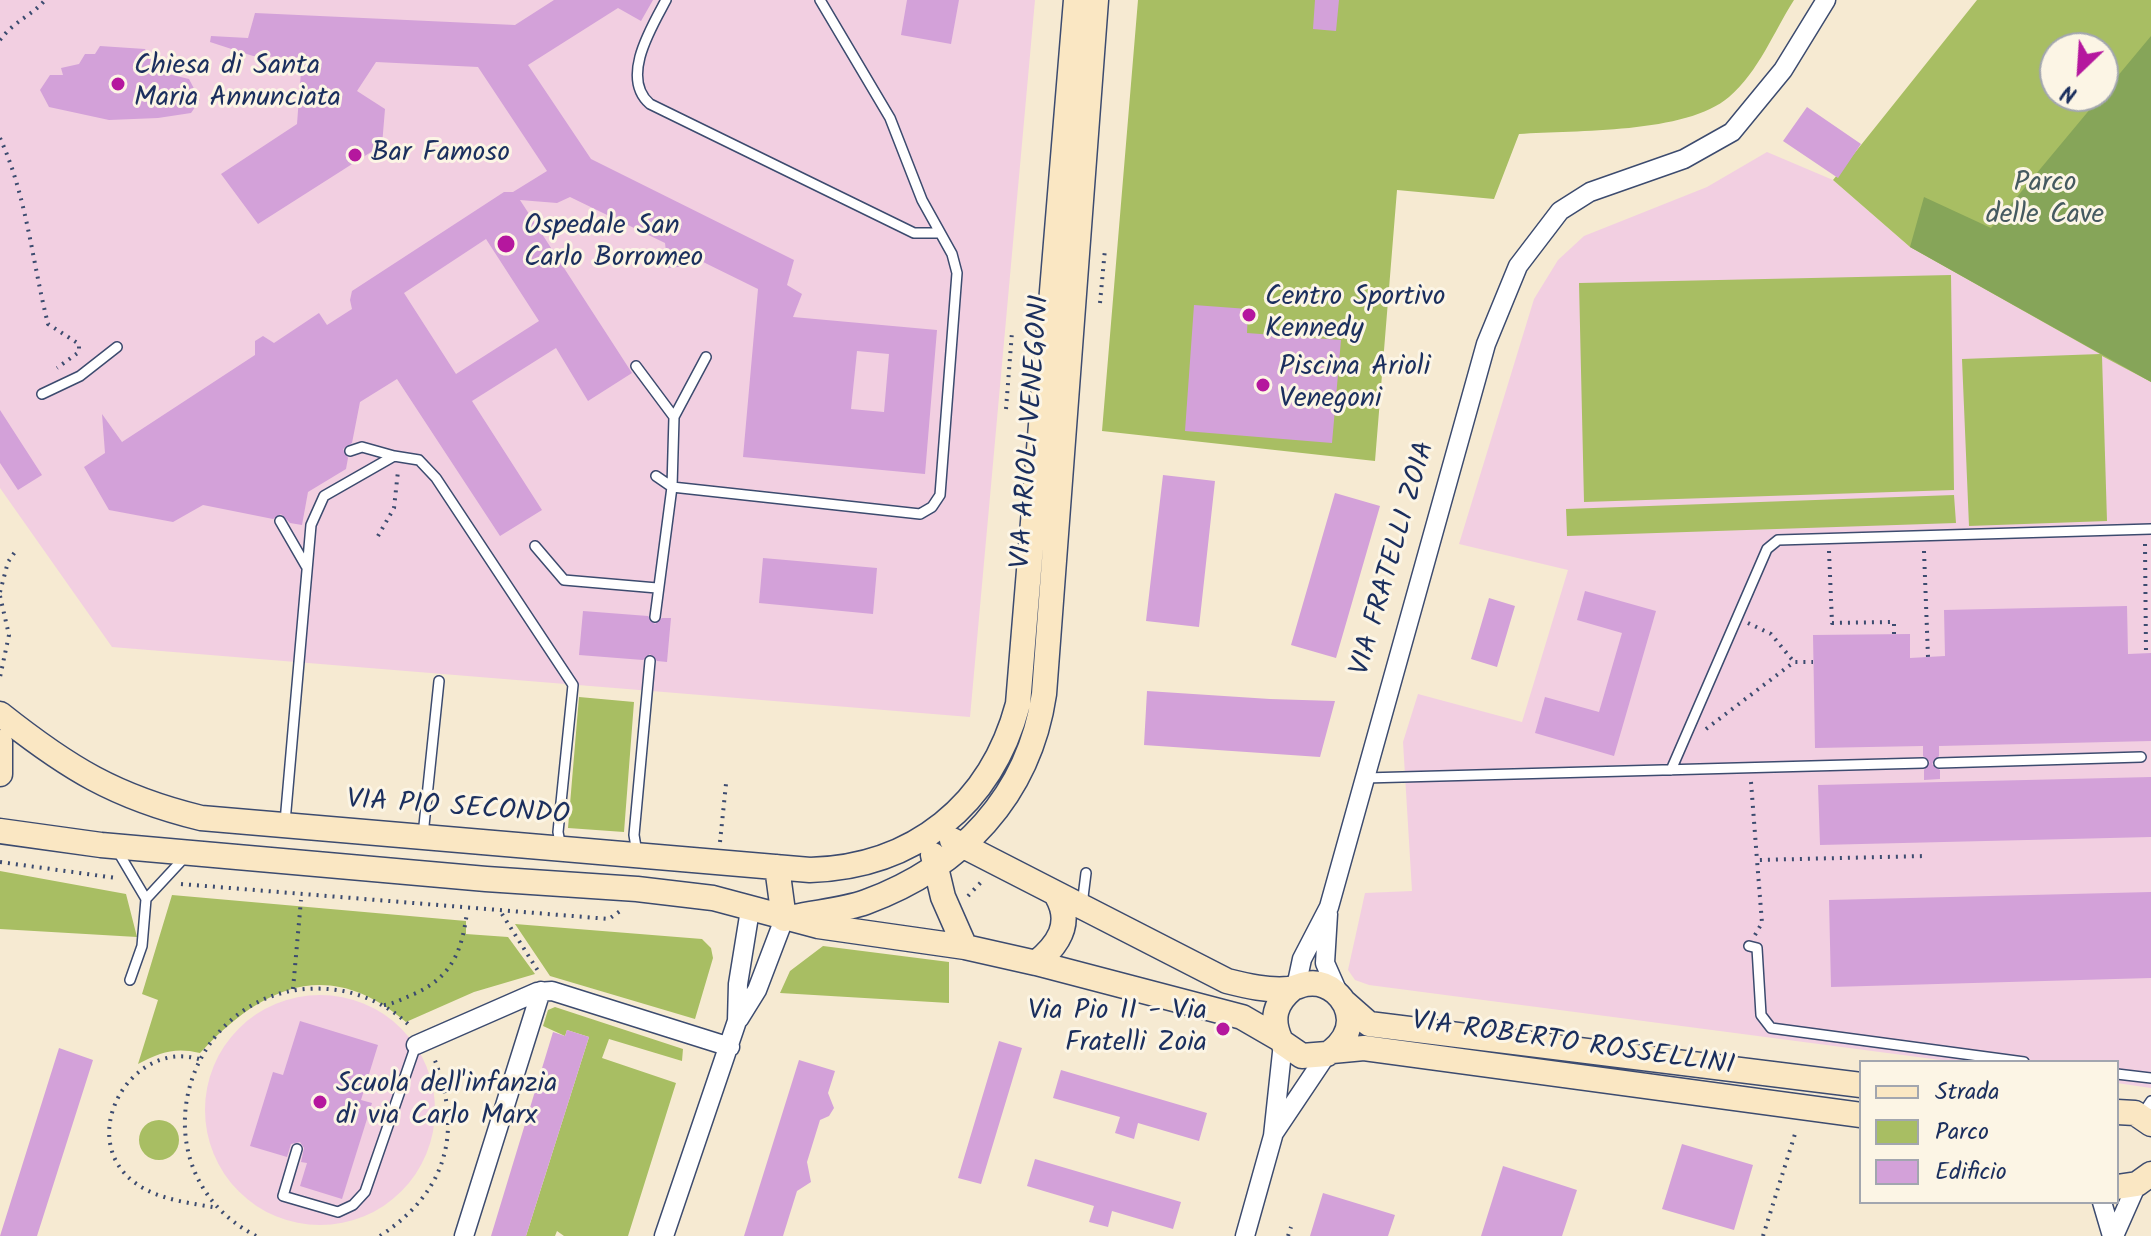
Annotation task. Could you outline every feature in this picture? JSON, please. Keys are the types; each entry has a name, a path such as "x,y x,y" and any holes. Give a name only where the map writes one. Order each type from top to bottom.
{"main road":[{"name":"VIA ARIOLI VENEGONI","path":"931,832 953,816 984,780 1010,735 1018,704 1076,0"},
{"name":"VIA ARIOLI VENEGONI","path":"963,844 980,829 1016,782 1039,726 1096,0"},
{"name":"VIA PIO SECONDO","path":"0,714 78,770 123,796 201,818 810,870 862,866 897,853 931,832"},
{"path":"0,742 0,774"},
{"path":"285,826 295,842 309,850 398,872"},
{"path":"0,831 115,846 713,898 784,919 965,947"},
{"name":"VIA ROBERTO ROSSELLINI","path":"931,832 963,844 1082,909 1227,981 1251,988 1294,988 1318,984 1342,999 1369,1024 1859,1085"},
{"path":"931,832 935,869 943,897 965,947"},
{"path":"784,919 863,903 935,869 963,844"},
{"path":"504,881 546,865 561,848"},
{"path":"637,853 637,889"},
{"path":"750,910 777,867"},
{"path":"777,867 784,919"},
{"path":"1036,963 1061,937 1064,921 1057,896"},
{"name":"VIA ROBERTO ROSSELLINI","path":"965,947 1242,1017 1302,1056 1364,1048 1859,1115"},
{"name":"VIA FRATELLI ZOIA","path":"1281,1041 1275,1023 1276,1009 1294,988"},
{"name":"VIA FRATELLI ZOIA","path":"1329,1053 1348,1029 1342,999"}],"street":[{"name":"VIA FRATELLI ZOIA","path":"1342,999 1325,963 1329,907 1486,344 1518,266 1560,211 1580,198 1684,159 1732,132 1783,70 1826,0"},
{"name":"VIA FRATELLI ZOIA","path":"1294,988 1302,959 1329,907"},
{"path":"664,1236 737,1021 738,984 750,910"},
{"path":"737,1021 757,990 784,919"},
{"path":"419,1042 541,991 564,993 730,1047"},
{"path":"464,1236 541,991"},
{"name":"VIA FRATELLI ZOIA","path":"1245,1236 1273,1136 1281,1041"},
{"name":"VIA FRATELLI ZOIA","path":"1273,1136 1329,1053"},
{"path":"2113,1236 2135,1182"},
{"path":"2103,1204 2113,1236"}],"lane":[{"path":"666,0 648,34 638,67 638,87 650,104 914,233 939,233"},
{"path":"656,476 672,487 920,514 932,507 940,495 957,273 952,254 922,200 890,118 820,0"},
{"path":"42,394 80,376 117,347"},
{"path":"655,617 672,487 674,417 706,357"},
{"path":"636,366 674,417"},
{"path":"350,451 362,447 419,460 436,478 573,685 558,832 561,848"},
{"path":"285,826 311,525 324,496 394,456"},
{"path":"280,521 307,568"},
{"path":"1671,770 1767,549 1778,540 2148,529"},
{"path":"535,546 564,580 657,588"},
{"path":"637,853 634,835 650,661"},
{"path":"423,838 439,681"},
{"path":"1939,763 2141,757"},
{"path":"1365,778 1923,763"},
{"path":"115,846 146,899"},
{"path":"130,980 142,946 146,899 190,853"},
{"path":"1082,909 1086,873"},
{"path":"1749,946 1757,948 1761,1015 1771,1028 2009,1060"},
{"path":"1490,1066 1492,1037"},
{"path":"297,1149 283,1196 338,1212 353,1205 365,1192 419,1042"},
{"path":"2119,1074 2151,1078"}],"path":[{"path":"0,40 15,21 37,9 45,0"},
{"path":"0,138 11,163 29,228 48,324 79,344 79,352 52,372"},
{"path":"1100,303 1105,249"},
{"path":"1006,409 1012,332"},
{"path":"378,536 389,521 398,494 399,479 394,456"},
{"path":"2146,653 2148,529"},
{"path":"1924,535 1928,657"},
{"path":"1828,538 1832,623 1894,622 1894,634"},
{"path":"0,677 9,635 0,594 8,562 17,549"},
{"path":"1736,620 1771,634 1794,662"},
{"path":"1682,744 1757,693 1794,662 1813,662"},
{"path":"1749,946 1762,923 1750,768"},
{"path":"720,845 726,784"},
{"path":"1757,860 1926,856"},
{"path":"0,862 133,880"},
{"path":"962,903 989,874"},
{"path":"160,882 609,919 632,901 637,889"},
{"path":"293,990 301,900"},
{"path":"382,1005 421,991 450,971 464,938 467,912"},
{"path":"502,914 542,976 541,991"},
{"path":"256,1236 219,1208 195,1171 188,1148 186,1099 199,1059 226,1023 269,996 318,988 352,992 382,1005 419,1042 445,1088 450,1121 446,1149 437,1176 422,1200 401,1222 380,1236"},
{"path":"199,1059 183,1054 162,1056 143,1066 116,1100 110,1119 111,1144 118,1164 134,1182 176,1200 219,1208"},
{"path":"1763,1236 1795,1134"},
{"path":"1288,1236 1291,1227"}],"shaded area":[{"name":"Ospedale San Carlo Borromeo","path":"0,0 1035,0 970,717 112,647 0,488"},
{"path":"1767,152 1833,180 1910,247 2151,382 2151,1088 2119,1083 2119,1060 1941,1060 1369,985 1355,980 1348,970 1365,893 1412,891 1403,742 1418,694 1522,722 1568,570 1459,544 1534,299 1558,260 1584,236 1707,187"},
{"name":"Scuola dell'infanzia di via Carlo Marx","path":"320,995 364,1003 402,1028 427,1066 435,1110 427,1154 402,1192 364,1217 320,1225 276,1217 238,1192 213,1154 205,1110 213,1066 238,1028 276,1003"}],"green space":[{"name":"Centro Sportivo Kennedy","path":"1138,0 1794,0 1749,76 1729,97 1710,109 1686,118 1629,128 1519,134 1494,199 1397,190 1375,461 1102,431"},
{"name":"Parco delle Cave","path":"1977,0 2151,0 2151,382 2102,356 2107,521 1969,526 1962,359 2100,354 1910,247 1833,180"},
{"path":"2151,36 2151,382 1910,247 1924,197 1991,228 2088,112 2119,112 2119,74"},
{"path":"1951,275 1954,490 1584,502 1579,283"},
{"path":"1954,495 1956,523 1567,536 1566,509"},
{"path":"579,697 634,702 624,832 568,828"},
{"path":"0,871 126,894 137,937 0,929"},
{"path":"172,895 466,921 466,934 508,937 535,974 474,992 406,1022 377,1001 349,989 323,985 297,988 271,997 247,1011 200,1053 183,1050 168,1052 138,1064 158,1000 142,994"},
{"path":"515,924 702,939 711,948 713,958 695,1019 550,976"},
{"path":"823,946 949,962 949,1003 780,993 790,971"},
{"path":"555,1007 683,1049 682,1061 609,1039 602,1058 676,1083 628,1236 564,1236 557,1231 555,1236 526,1236 589,1037 567,1030 565,1036 543,1026 548,1010"},
{"path":"159,1120 173,1126 179,1140 173,1154 159,1160 145,1154 139,1140 145,1126"}],"building":[{"path":"554,0 653,0 641,21 618,8 528,65 591,159 794,260 787,285 802,294 793,317 937,330 925,474 743,457 758,289 697,259 687,266 668,268 665,243 570,197 557,203 520,200 632,373 588,401 556,348 472,401 542,510 500,536 397,379 360,402 352,443 343,449 348,458 346,469 308,492 302,525 290,523 281,514 273,519 203,505 173,522 109,510 84,467 105,453 102,414 122,442 255,355 255,341 263,336 274,343 319,313 327,325 352,309 352,291 504,192 513,192 547,171 478,67 376,62 357,91 385,109 382,145 258,224 221,174 297,124 302,58 253,56 210,42 211,36 248,38 255,13 515,25","holes":["486,239 539,321 456,374 404,293","857,351 889,354 884,412 851,409"]},
{"path":"907,0 959,0 951,44 901,35"},
{"path":"1315,0 1339,0 1336,31 1313,29"},
{"name":"Chiesa di Santa Maria Annunciata","path":"100,46 145,49 149,57 162,58 168,74 189,79 200,100 191,113 158,118 109,120 49,107 40,90 50,75 63,75 61,68 79,64 85,54 95,54"},
{"path":"1807,107 1861,144 1838,178 1783,141"},
{"name":"Piscina Arioli Venegoni","path":"1194,305 1248,309 1247,333 1341,340 1332,443 1185,431"},
{"path":"0,410 42,475 18,490 0,463"},
{"path":"1163,475 1215,481 1199,627 1146,621"},
{"path":"1335,493 1380,506 1336,658 1291,645"},
{"path":"763,558 877,568 873,614 759,603"},
{"path":"1585,591 1656,611 1614,756 1535,733 1545,697 1599,712 1622,633 1577,620"},
{"path":"1489,598 1515,606 1497,667 1471,659"},
{"path":"2127,606 2128,654 2151,653 2151,741 1939,746 1939,756 1932,764 1940,770 1940,779 1924,780 1924,770 1930,762 1923,756 1923,746 1815,748 1813,635 1910,634 1910,658 1945,656 1944,610"},
{"path":"583,611 648,616 655,624 662,618 671,618 667,662 657,661 650,654 643,660 579,655"},
{"path":"1147,691 1335,701 1320,757 1144,745"},
{"path":"2151,777 2151,837 1820,845 1818,785"},
{"path":"2151,892 2151,978 1831,987 1829,900"},
{"path":"300,1021 378,1045 361,1100 372,1103 342,1199 300,1186 307,1163 301,1162 304,1148 300,1142 291,1144 287,1157 250,1146 273,1072 283,1075"},
{"path":"567,1030 589,1037 526,1236 491,1236 553,1032 565,1036"},
{"path":"999,1041 1022,1048 981,1184 958,1178"},
{"path":"59,1048 93,1060 37,1236 0,1236"},
{"path":"799,1060 835,1071 828,1093 834,1108 829,1116 820,1120 807,1162 811,1182 797,1191 783,1236 744,1236"},
{"path":"1061,1070 1207,1113 1199,1141 1138,1123 1134,1139 1115,1133 1120,1117 1053,1098"},
{"path":"1682,1144 1753,1165 1734,1230 1662,1209"},
{"path":"1035,1159 1181,1202 1173,1229 1112,1211 1108,1227 1089,1222 1094,1206 1027,1186"},
{"path":"1503,1166 1577,1190 1562,1236 1481,1236"},
{"path":"1323,1193 1395,1215 1388,1236 1310,1236"}],"place":[{"name":"Chiesa di Santa Maria Annunciata","path":"118,84"},
{"name":"Bar Famoso","path":"355,155"},
{"name":"Ospedale San Carlo Borromeo","path":"506,244"},
{"name":"Centro Sportivo Kennedy","path":"1249,315"},
{"name":"Piscina Arioli Venegoni","path":"1263,385"},
{"name":"Via Pio II - Via Fratelli Zoia","path":"1223,1029"},
{"name":"Scuola dell'infanzia di via Carlo Marx","path":"320,1102"}]}
